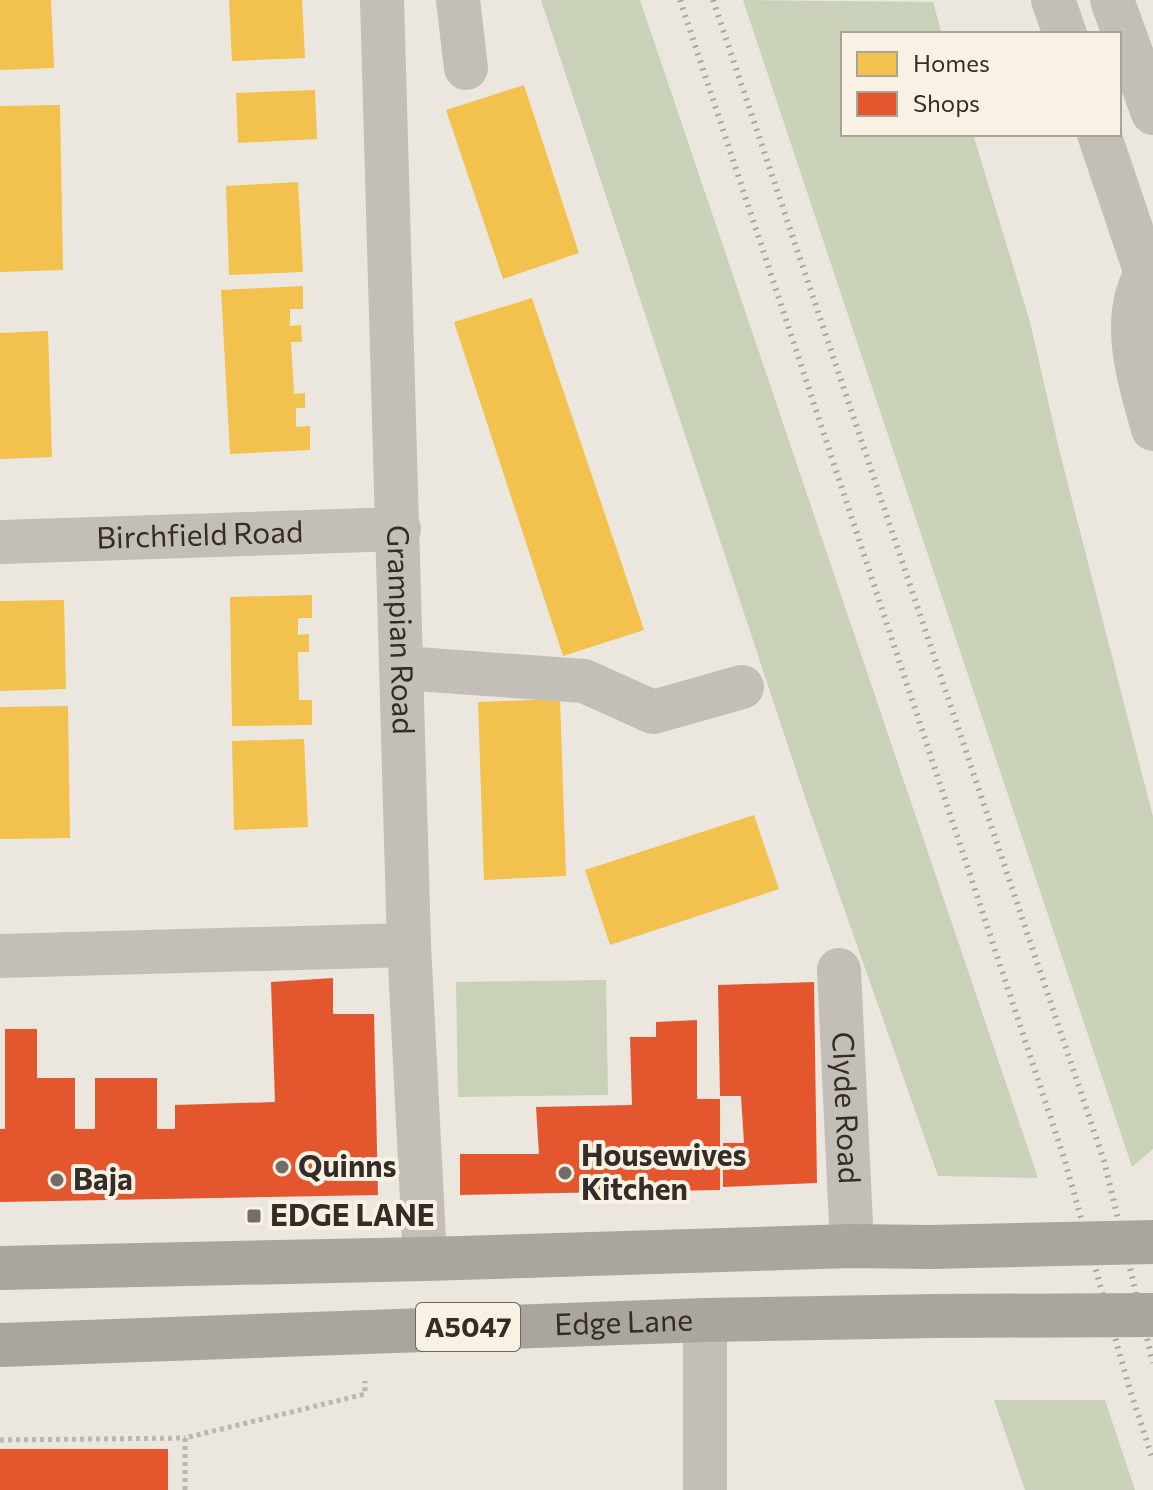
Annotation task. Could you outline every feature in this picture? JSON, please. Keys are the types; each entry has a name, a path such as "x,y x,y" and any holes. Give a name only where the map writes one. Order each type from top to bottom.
{"highway":[{"name":"A5047","path":"0,1268 852,1246 1153,1242"},
{"name":"Edge Lane","path":"0,1345 705,1320 1153,1315"}],"street":[{"name":"Grampian Road","path":"382,0 409,945 425,1259"},
{"path":"458,0 466,68"},
{"path":"1053,0 1064,32"},
{"path":"1127,26 1153,113"},
{"path":"1100,136 1149,268 1134,312 1133,356 1153,429"},
{"name":"Birchfield Road","path":"0,542 399,529"},
{"path":"402,668 584,681 653,712 742,687"},
{"path":"0,956 409,945"},
{"name":"Clyde Road","path":"839,970 852,1246"},
{"path":"705,1320 705,1490"}],"path":[{"path":"0,1440 185,1438 365,1394 364,1331"},
{"path":"185,1438 185,1490"}],"green space":[{"path":"541,0 640,0 1038,1178 938,1176 806,800"},
{"path":"743,0 933,2 941,32 841,32 841,136 974,136 1030,322 1059,449 1153,817 1153,1149 1132,1167"},
{"path":"606,980 608,1095 458,1097 456,982"},
{"path":"994,1400 1105,1400 1135,1490 1025,1490"}],"building: Homes":[{"path":"0,0 51,0 54,68 0,70"},
{"path":"229,0 302,0 305,58 232,61"},
{"path":"524,85 579,253 503,279 446,110"},
{"path":"315,90 317,139 238,143 236,93"},
{"path":"60,105 63,270 0,272 0,106"},
{"path":"298,182 303,272 229,275 226,186"},
{"path":"303,286 303,309 290,309 290,326 301,325 302,342 291,342 294,394 305,393 305,408 296,408 296,427 310,426 310,450 230,454 221,290"},
{"path":"532,298 644,630 563,656 454,322"},
{"path":"48,331 52,457 0,459 0,333"},
{"path":"312,595 312,618 298,618 298,635 309,634 309,652 298,652 299,700 312,700 312,725 232,726 230,597"},
{"path":"64,600 66,689 0,691 0,601"},
{"path":"560,699 566,876 484,880 478,702"},
{"path":"68,706 70,838 0,839 0,707"},
{"path":"304,739 308,827 234,830 232,741"},
{"path":"754,815 779,889 610,945 585,870"}],"building: Shops":[{"path":"333,978 333,1014 374,1014 378,1195 0,1202 0,1129 5,1129 5,1029 37,1029 37,1078 75,1078 75,1129 95,1129 95,1078 157,1078 157,1129 175,1129 175,1105 275,1102 271,982"},
{"path":"814,982 817,1183 723,1187 723,1143 744,1143 741,1096 720,1096 718,985"},
{"path":"697,1020 697,1099 720,1099 720,1190 460,1195 460,1154 539,1154 536,1107 632,1105 630,1037 656,1037 656,1022"},
{"path":"0,1449 168,1449 168,1490 0,1490"}],"railway":[{"path":"680,0 1064,1158 1153,1460"},
{"path":"713,0 1104,1161 1153,1363"}],"place":[{"name":"Quinns","path":"282,1167"},
{"name":"Housewives Kitchen","path":"565,1173"},
{"name":"Baja","path":"57,1180"},
{"name":"EDGE LANE","path":"254,1216"}]}
